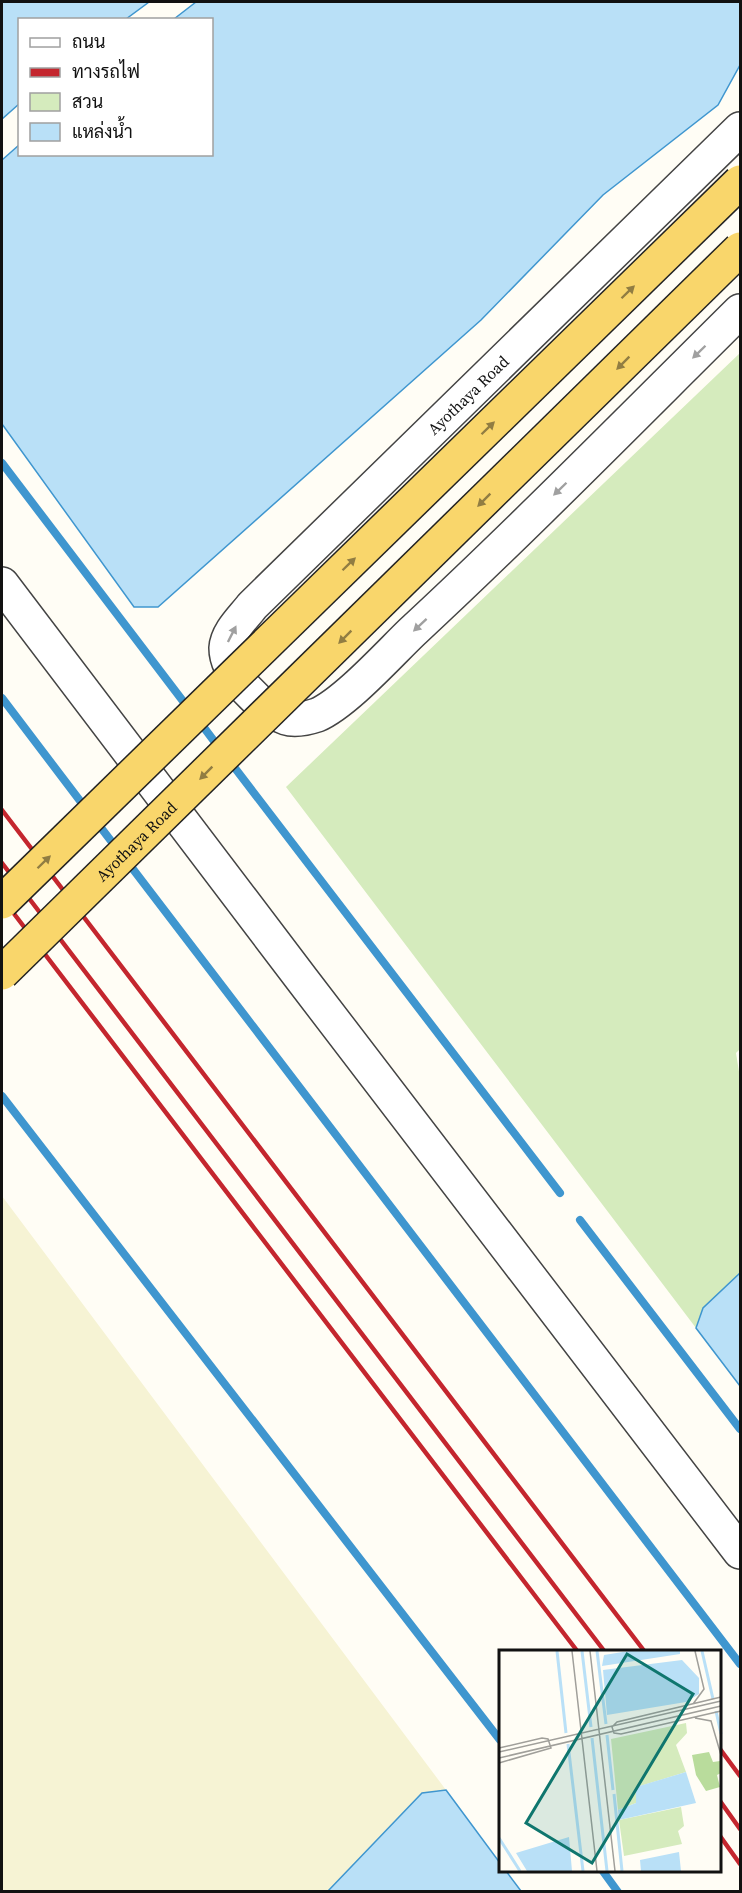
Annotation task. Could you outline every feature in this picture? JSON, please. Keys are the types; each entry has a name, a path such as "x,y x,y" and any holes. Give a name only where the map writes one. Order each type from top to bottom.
{"main road":[{"path":"2,902 741,182"},
{"name":"Ayothaya Road","path":"2,973 741,249"}],"street":[{"name":"Ayothaya Road","path":"741,129 252,606 232,630 226,645 227,658 235,673 268,708 287,718 302,719 318,714 345,694 448,599 741,311"},
{"path":"2,584 142,772 241,897 741,1552"}],"shaded area":[{"path":"2,1196 446,1790 422,1793 328,1891 2,1891"}],"green space":[{"path":"740,353 740,1049 736,1053 740,1078 740,1273 703,1308 696,1328 286,787"}],"water":[{"path":"2,2 149,2 127,18 18,18 18,105 2,119"},
{"path":"196,2 740,2 740,65 718,105 603,195 481,320 158,607 134,607 2,424 2,160 18,146 18,156 213,156 213,18 175,18"},
{"path":"740,1273 740,1386 696,1328 703,1308"},
{"path":"446,1790 499,1862 499,1872 507,1872 521,1891 328,1891 422,1793"}],"waterway":[{"path":"2,463 189,709"},
{"path":"2,698 87,810"},
{"path":"199,721 220,749"},
{"path":"228,759 560,1193"},
{"path":"95,820 118,850"},
{"path":"126,860 740,1664"},
{"path":"2,1096 499,1739"},
{"path":"580,1220 740,1429"},
{"path":"603,1872 618,1892"}],"railway":[{"path":"2,810 643,1650"},
{"path":"2,863 603,1650"},
{"path":"2,898 576,1650"},
{"path":"721,1750 740,1776"},
{"path":"721,1802 740,1829"},
{"path":"721,1837 740,1864"}]}
